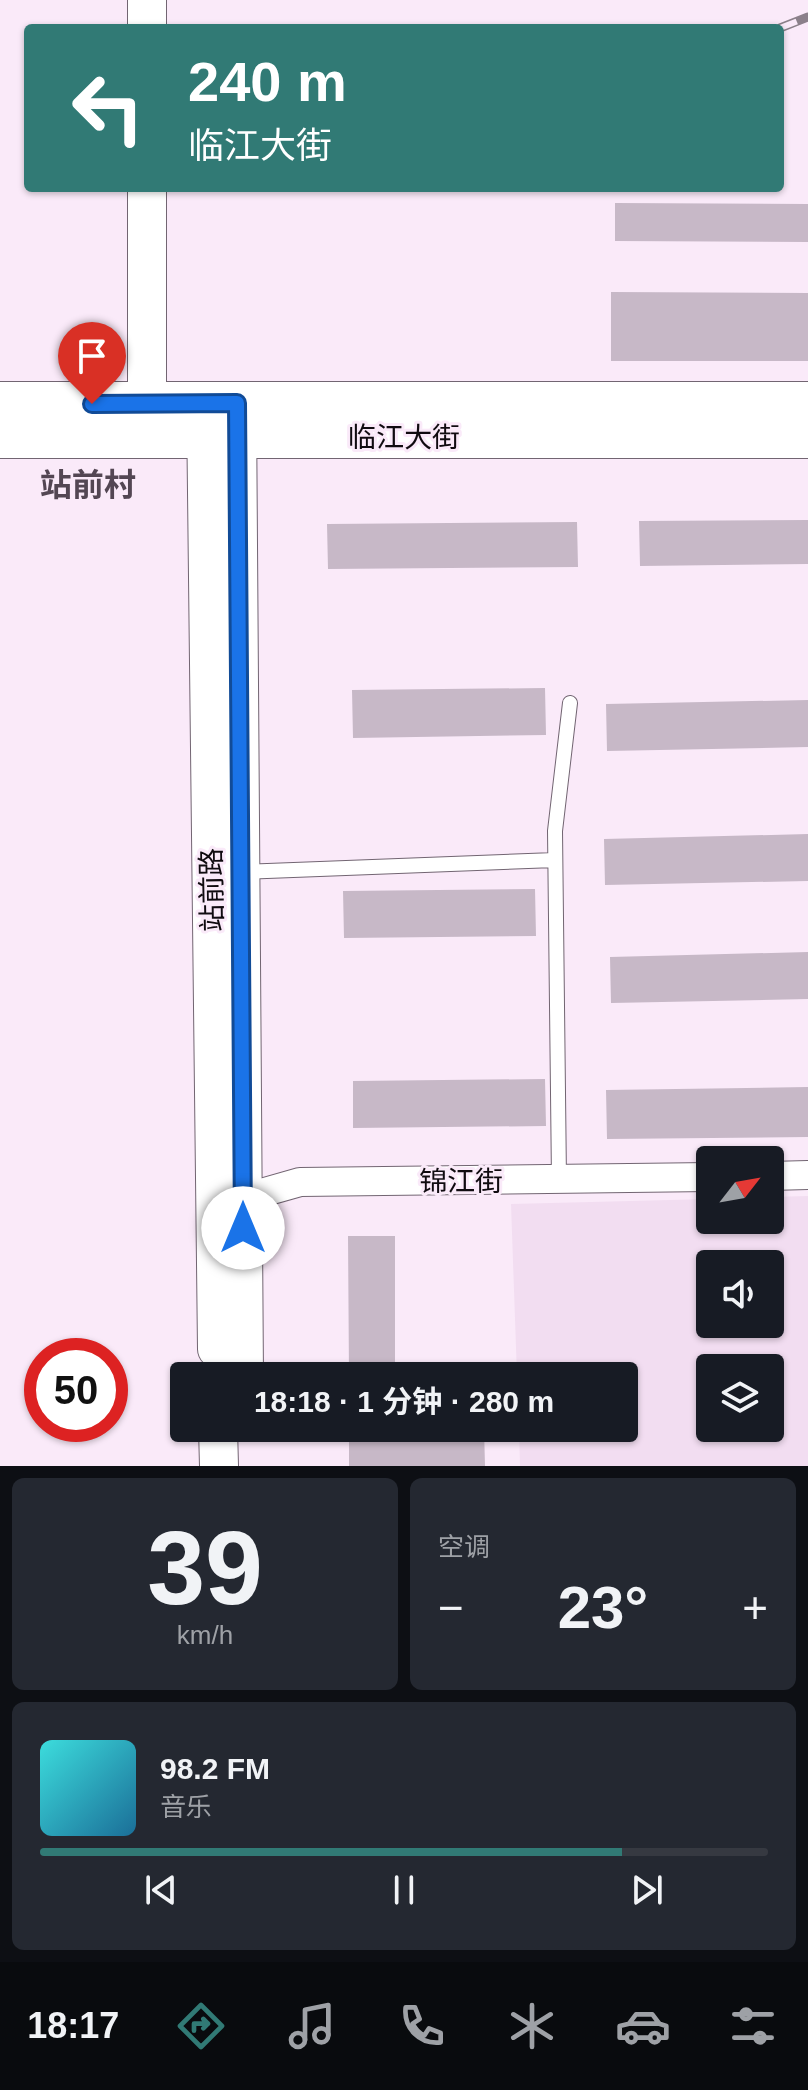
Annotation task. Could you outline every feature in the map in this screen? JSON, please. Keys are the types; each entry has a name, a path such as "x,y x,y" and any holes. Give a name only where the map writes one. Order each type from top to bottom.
{"main road":[{"path":"123,0 123,24"},
{"path":"147,0 147,24"},
{"path":"122,192 135,420"},
{"path":"135,420 147,192"},
{"name":"临江大街","path":"0,404 135,420"},
{"name":"临江大街","path":"0,436 135,420 808,404"},
{"name":"临江大街","path":"221,420 808,436"},
{"name":"站前路","path":"219,1362 229,1202 240,872 221,420"},
{"name":"站前路","path":"221,420 229,1202 243,1362"},
{"path":"218,1442 219,1466"},
{"path":"244,1442 244,1466"}],"street":[{"path":"784,1176 808,1175"},
{"name":"锦江街","path":"229,1202 300,1182 696,1177"}],"lane":[{"path":"559,1180 555,831 570,703"},
{"path":"240,872 555,860"}],"shaded area":[{"path":"808,1196 808,1466 520,1466 519,1442 638,1442 638,1362 517,1362 511,1204 696,1199 696,1234 784,1234 784,1197"}],"building":[{"path":"615,203 808,204 808,242 615,241"},
{"path":"611,292 808,293 808,361 611,361"},
{"path":"808,520 808,564 640,566 639,521"},
{"path":"577,522 578,567 328,569 327,524"},
{"path":"545,688 546,735 353,738 352,690"},
{"path":"808,700 808,747 607,751 606,704"},
{"path":"808,834 808,881 605,885 604,839"},
{"path":"535,889 536,936 344,938 343,891"},
{"path":"808,952 808,999 611,1003 610,957"},
{"path":"545,1079 546,1126 353,1128 353,1081"},
{"path":"808,1087 808,1137 607,1139 606,1090"},
{"path":"348,1236 395,1236 395,1362 349,1362"},
{"path":"349,1442 484,1442 485,1466 349,1466"}],"railway":[{"path":"784,26 808,17"}],"district":[{"name":"站前村","path":"88,485"}],"route":[{"path":"92,404 237,403 243,1228"}]}
